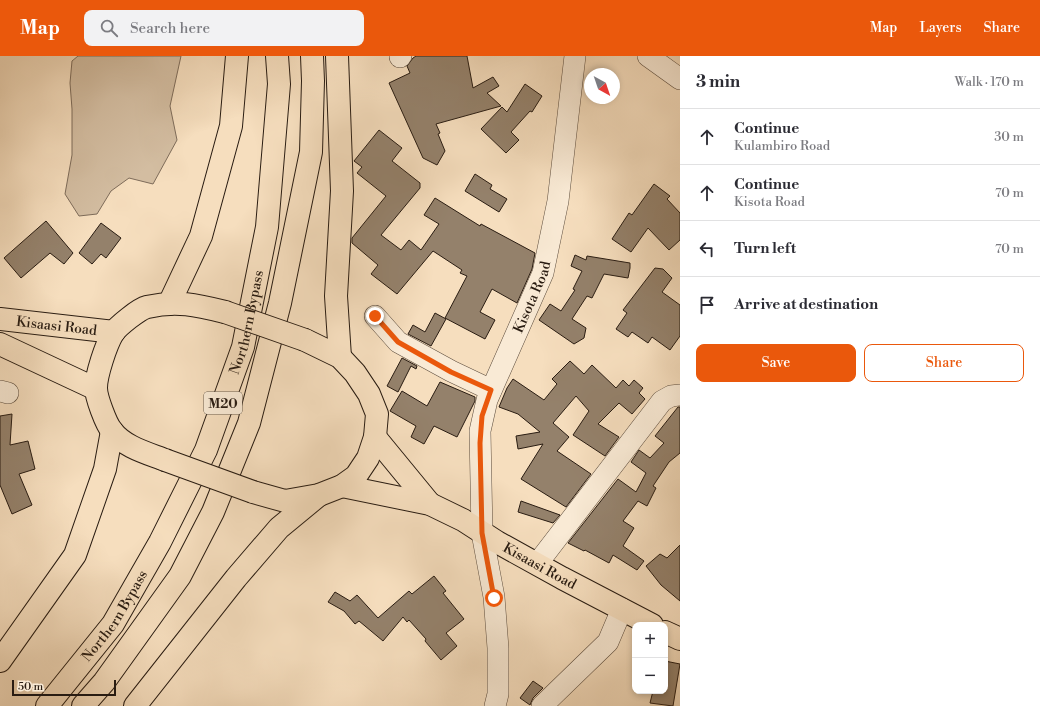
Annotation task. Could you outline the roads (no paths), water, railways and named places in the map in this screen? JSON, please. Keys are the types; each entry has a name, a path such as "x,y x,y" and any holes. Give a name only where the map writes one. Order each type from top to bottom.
{"main road":[{"path":"169,304 201,236 230,126 237,56"},
{"name":"Northern Bypass","path":"47,706 112,624 160,542 206,450 243,347 267,227 279,84 277,56"},
{"name":"Northern Bypass","path":"83,706 104,682 180,576 213,512 249,423 280,303 311,152 314,81 312,56"},
{"path":"337,56 339,70 342,191 336,296 340,357"},
{"path":"169,304 193,304 225,312 305,340 340,357 355,373 369,394 377,414 375,437 368,458 356,476 342,486 319,495 285,501 253,492 131,447 112,431 103,412 96,389 104,356 114,332 145,307 169,304"},
{"name":"Kisaasi Road","path":"0,319 114,332"},
{"name":"Kisaasi Road","path":"0,344 96,389"},
{"path":"0,661 75,555 105,469 112,431"},
{"path":"375,437 430,504"},
{"path":"342,486 430,504"},
{"path":"135,706 236,578 279,528 319,495"},
{"name":"Kisaasi Road","path":"430,504 463,520 482,533 537,564 646,622"},
{"path":"668,633 680,639"}],"street":[{"name":"Kisota Road","path":"494,706 498,694 498,648 494,598 482,533 480,431 482,416 491,390 543,273 558,201 575,56"},
{"path":"648,56 680,79"},
{"path":"375,316 398,342 451,372 491,390"},
{"path":"537,564 662,401 671,396 680,395"},
{"path":"542,706 608,642 622,609"}]}
